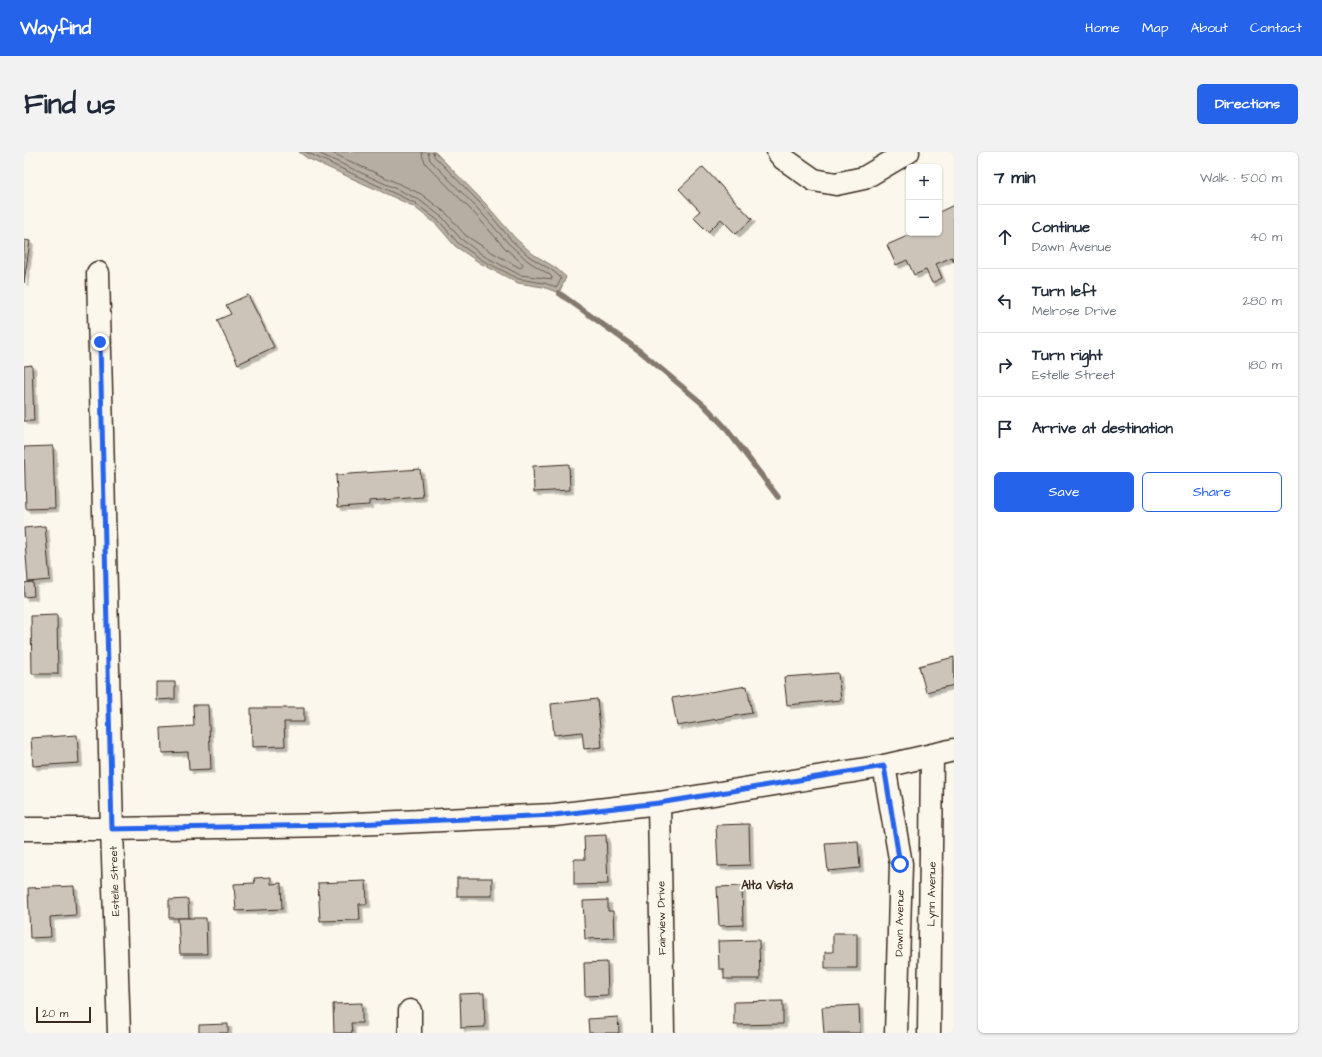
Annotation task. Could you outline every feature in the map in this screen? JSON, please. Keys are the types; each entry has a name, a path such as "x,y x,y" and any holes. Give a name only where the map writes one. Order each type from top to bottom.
{"street":[{"path":"778,152 784,159 814,180 836,184 864,178 908,152"},
{"name":"Estelle Street","path":"98,273 112,829 119,1033"},
{"path":"24,829 333,825 554,815 659,803 884,766 954,750"},
{"name":"Lynn Avenue","path":"929,1033 932,756"},
{"name":"Dawn Avenue","path":"884,766 900,864 896,1033"},
{"name":"Fairview Drive","path":"659,803 663,1033"},
{"path":"410,1011 410,1033"}],"water":[{"path":"299,152 435,152 485,203 515,238 533,254 556,268 566,277 559,293 543,287 518,283 480,263 455,246 437,225 413,206 307,158"}],"building":[{"path":"703,167 752,219 736,234 721,219 708,232 693,217 700,211 679,189"},
{"path":"954,205 954,262 952,257 936,264 942,278 932,283 926,270 914,275 907,260 896,265 887,245 907,236 942,236 942,211"},
{"path":"24,240 30,241 24,283"},
{"path":"248,295 274,347 238,364 217,320 231,314 226,305"},
{"path":"32,365 34,421 24,421 24,366"},
{"path":"53,446 55,508 26,509 24,447"},
{"path":"569,464 570,490 534,492 533,466"},
{"path":"420,469 423,497 369,501 369,505 338,507 336,475"},
{"path":"45,526 50,580 28,582 24,528"},
{"path":"33,582 34,596 24,597 24,583"},
{"path":"57,615 58,674 32,674 31,616"},
{"path":"954,657 954,685 926,692 919,666"},
{"path":"838,673 841,700 787,705 784,677"},
{"path":"156,682 175,682 175,699 156,700"},
{"path":"747,686 752,713 677,726 672,698"},
{"path":"597,699 602,747 584,749 582,732 554,735 551,704"},
{"path":"193,705 208,705 211,769 189,770 188,752 162,753 161,728 194,726"},
{"path":"251,708 304,708 304,722 284,722 285,746 252,747"},
{"path":"77,735 79,763 33,766 31,738"},
{"path":"749,824 750,865 718,866 716,825"},
{"path":"606,835 608,884 574,885 574,859 585,859 584,836"},
{"path":"858,841 860,868 828,871 825,843"},
{"path":"271,877 271,884 281,883 282,909 236,911 234,884 255,883 254,878"},
{"path":"457,878 492,878 492,896 457,896"},
{"path":"366,881 367,904 359,904 360,920 320,921 318,883"},
{"path":"74,886 76,915 50,917 51,937 30,938 28,888"},
{"path":"742,886 743,925 719,926 717,887"},
{"path":"188,899 189,918 169,918 169,900"},
{"path":"608,900 608,911 613,911 614,938 585,939 583,901"},
{"path":"178,918 206,918 207,954 180,954"},
{"path":"833,933 857,933 857,968 825,968 825,952 833,952"},
{"path":"759,940 760,979 724,979 724,969 719,969 718,941"},
{"path":"607,962 608,995 585,996 584,963"},
{"path":"484,993 485,1027 461,1028 460,994"},
{"path":"783,1001 783,1024 734,1025 734,1002"},
{"path":"362,1003 362,1023 351,1023 352,1033 334,1033 333,1004"},
{"path":"859,1005 860,1033 824,1033 822,1007"},
{"path":"618,1017 619,1033 589,1033 588,1019"},
{"path":"228,1024 228,1033 199,1033 199,1025"}],"waterway":[{"path":"559,293 641,352 704,405 724,426 778,497"}],"district":[{"name":"Alta Vista","path":"767,885"}],"route":[{"path":"100,342 112,829 333,825 554,815 659,803 884,766 900,864"}]}
